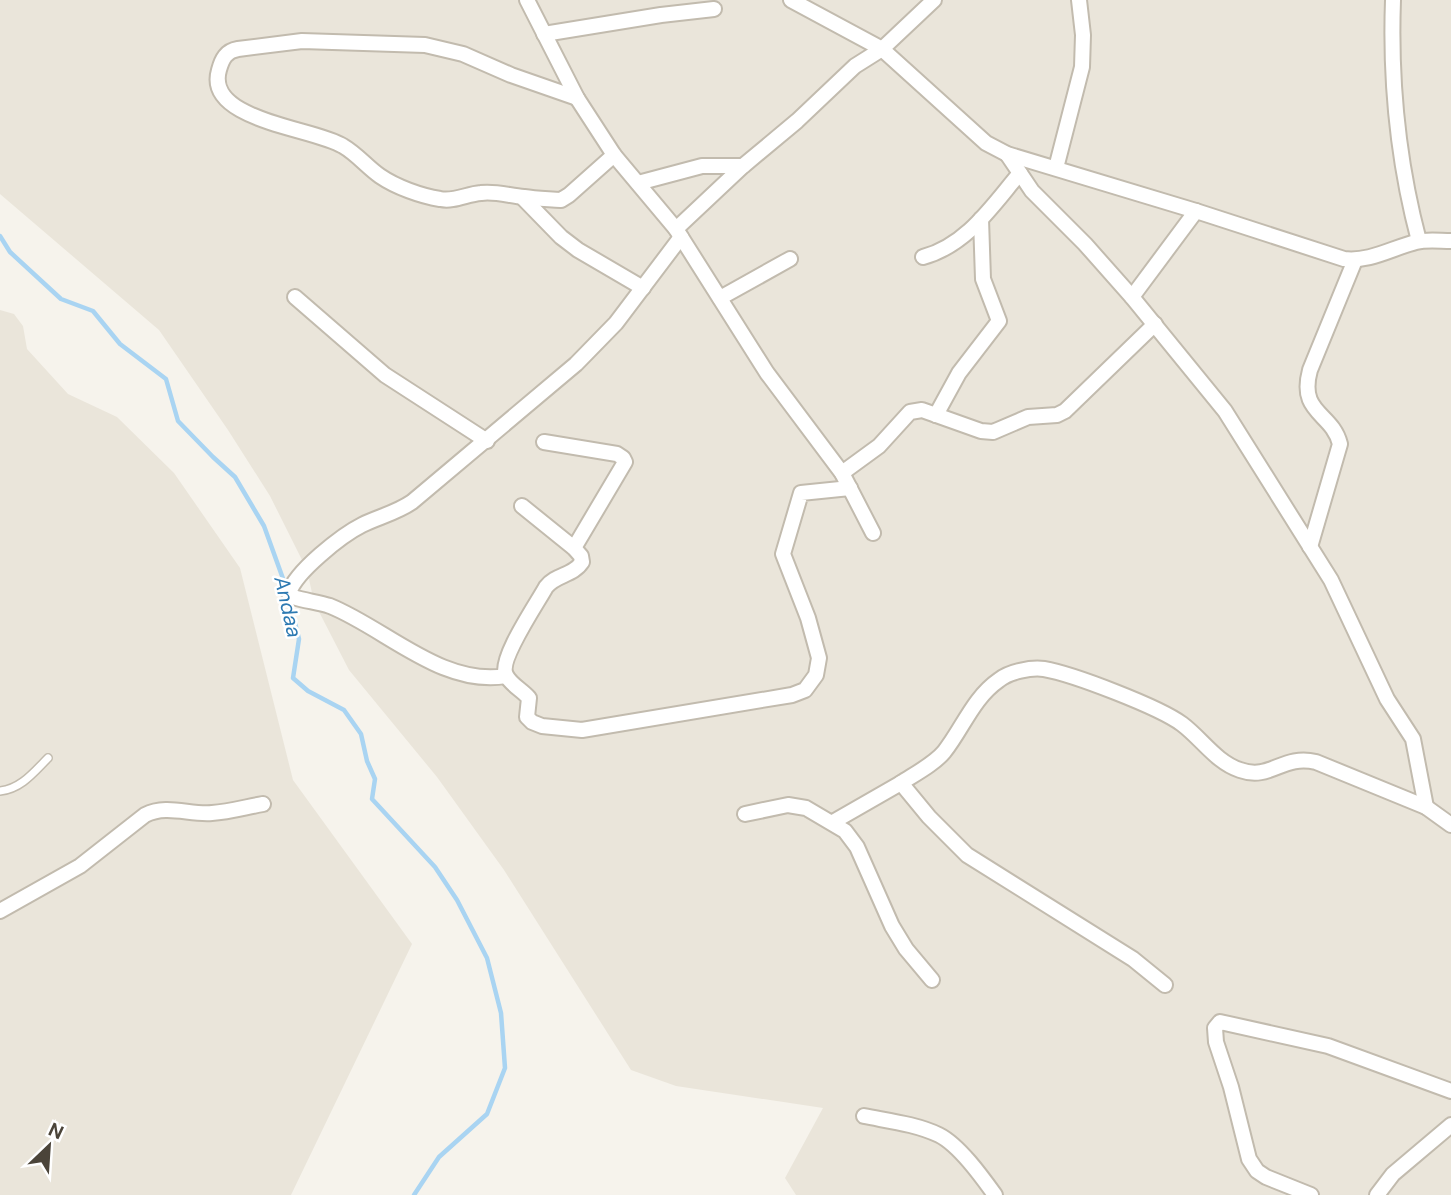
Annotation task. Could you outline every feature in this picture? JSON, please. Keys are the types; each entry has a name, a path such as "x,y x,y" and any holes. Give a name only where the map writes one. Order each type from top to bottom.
{"street":[{"path":"527,0 577,98 614,155 679,233 767,373 842,473 873,533"},
{"path":"791,0 882,49 986,143 1007,154 1355,260 1419,241 1451,241"},
{"path":"506,676 483,678 428,661 330,606 289,593 293,584 342,538 360,526 402,509 412,502 576,364 617,323 679,233 743,166 797,121 855,66 882,49 934,0"},
{"path":"1056,168 1082,67 1083,35 1079,0"},
{"path":"1393,0 1392,82 1407,194 1419,241"},
{"path":"544,34 649,16 714,9"},
{"path":"577,98 511,75 463,54 425,46 302,41 230,51 222,60 217,75 217,89 223,99 288,129 340,143 381,177 440,199 482,192 561,200 614,155"},
{"path":"1007,154 1032,191 1085,244 1132,297 1225,411 1331,580 1387,699 1413,739 1426,807"},
{"path":"638,183 702,166 743,166"},
{"path":"923,257 949,247 966,234 1020,173"},
{"path":"522,197 561,237 578,250 643,288"},
{"path":"1132,297 1196,211"},
{"path":"936,415 959,373 999,321 983,279 981,219"},
{"path":"720,299 790,259"},
{"path":"1310,547 1340,444 1336,435 1309,402 1306,385 1355,260"},
{"path":"295,297 385,375 487,441"},
{"path":"842,473 879,446 911,412 922,410 981,431 993,432 1028,417 1057,415 1065,411 1155,324"},
{"path":"544,442 617,454 625,462 574,548"},
{"path":"522,506 574,548 581,556 582,562 569,574 553,578 546,587 504,662 506,676 529,698 527,717 532,722 542,726 582,730 792,695 805,690 816,675 819,658 808,618 783,554 784,544 801,493 850,488"},
{"path":"833,822 901,783 943,754 980,698 999,679 1042,668 1089,683 1168,715 1183,724 1224,762 1241,770 1263,774 1289,761 1304,759 1426,807 1451,825"},
{"path":"901,783 929,817 967,855 1133,959 1165,985"},
{"path":"0,911 80,866 155,810 164,808 183,813 212,813 263,804"},
{"path":"745,814 788,805 806,808 845,831 857,847 892,926 906,949 932,980"},
{"path":"1311,1195 1266,1177 1257,1171 1248,1159 1231,1087 1216,1042 1215,1028 1220,1022 1328,1046 1451,1091"},
{"path":"864,1116 908,1124 941,1136 971,1164 995,1195"},
{"path":"1377,1195 1393,1174 1451,1125"}],"lane":[{"path":"0,792 20,785 48,758"}],"shaded area":[{"path":"0,0 1451,0 1451,1195 796,1195 785,1178 823,1108 676,1086 631,1070 504,870 437,777 349,670 314,602 307,570 270,496 159,330 0,194"},
{"path":"0,310 14,314 23,326 27,349 68,394 117,417 174,473 240,568 293,780 412,944 291,1195 0,1195"}],"waterway":[{"name":"Andaa","path":"0,236 10,252 61,299 93,311 120,344 166,379 178,421 235,477 264,526 286,587"},
{"name":"Andaa","path":"289,599 299,639 293,678 308,691 344,710 361,734 367,761 375,779 372,799 435,867 457,900 487,958 501,1013 505,1068 487,1114 439,1157 414,1195"}]}
